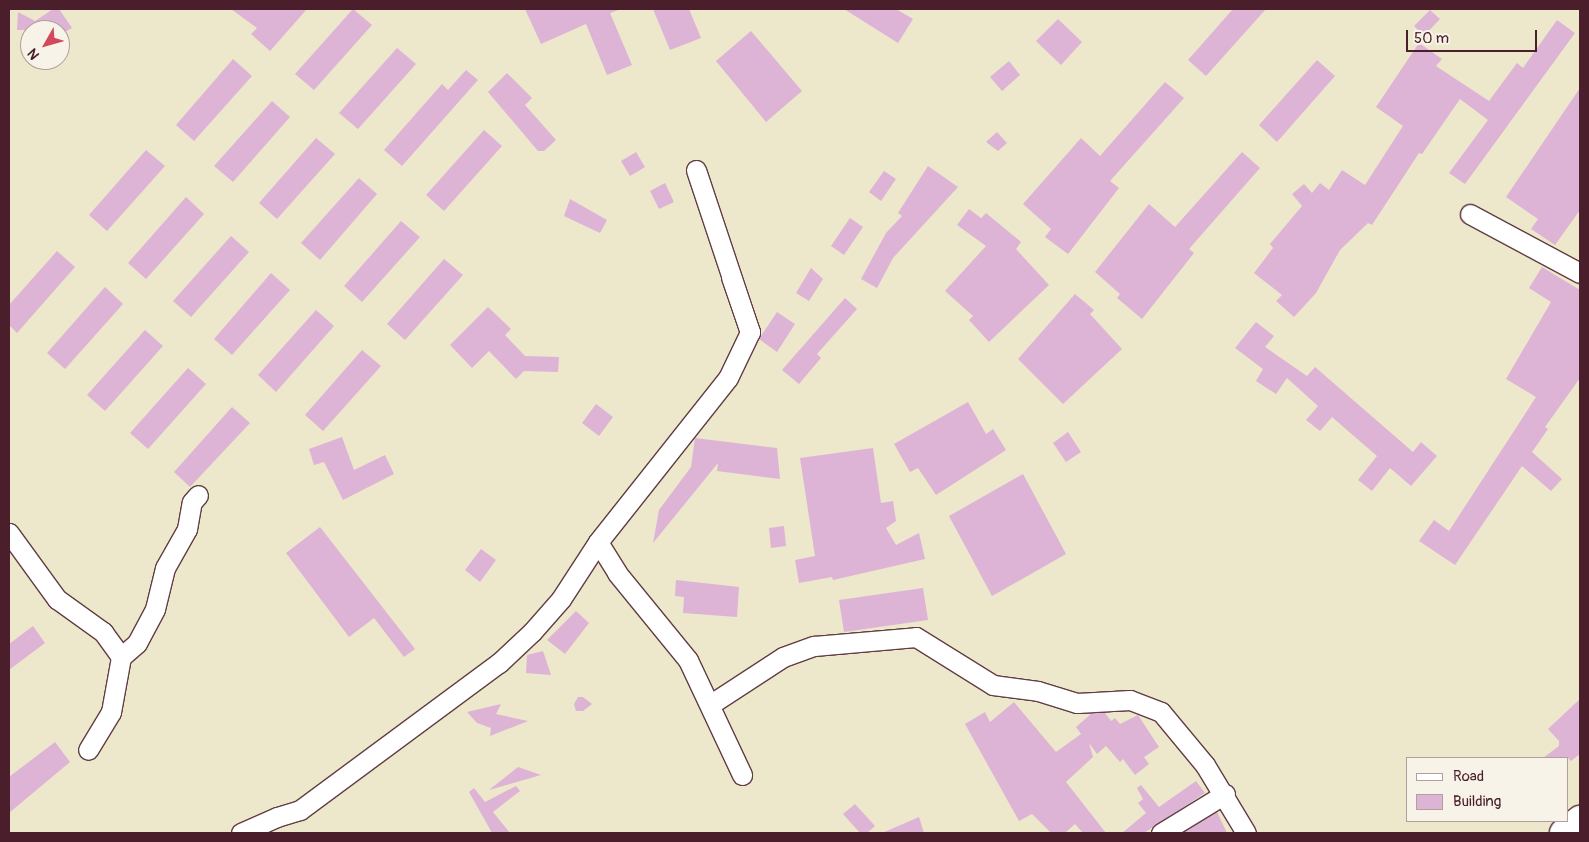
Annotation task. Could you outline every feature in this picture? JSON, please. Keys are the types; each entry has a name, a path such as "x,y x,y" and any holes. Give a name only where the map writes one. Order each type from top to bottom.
{"main road":[{"path":"1564,833 1580,820"}],"street":[{"path":"241,833 277,816 300,810 499,663 562,598 598,542 728,378 750,332 696,170"},
{"path":"1470,214 1580,273"},
{"path":"731,278 750,332"},
{"path":"88,750 111,712 121,657 137,643 155,609 165,568 187,529 192,502 198,495"},
{"path":"9,533 57,599 103,632 121,657"},
{"path":"598,542 617,573 688,660 742,774"},
{"path":"710,704 783,657 814,646 916,638 993,685 1038,691 1077,702 1119,698 1148,704 1161,712 1183,737 1225,794 1246,833"},
{"path":"1161,833 1225,794"}],"building":[{"path":"53,9 59,9 67,20 36,20"},
{"path":"231,9 307,9 270,51 251,34 257,28"},
{"path":"353,9 372,25 314,90 295,74"},
{"path":"525,9 621,9 610,13 632,65 607,75 586,24 541,44"},
{"path":"653,9 689,9 701,38 670,50"},
{"path":"844,9 896,9 913,19 898,43"},
{"path":"1233,9 1266,9 1206,76 1188,60"},
{"path":"1430,10 1440,19 1424,36 1414,26"},
{"path":"18,12 33,20 20,20 20,30 17,30"},
{"path":"1058,19 1082,42 1061,65 1036,41"},
{"path":"1557,20 1575,33 1465,184 1449,173 1488,120 1460,99 1422,154 1419,153 1372,225 1368,223 1340,250 1316,293 1294,317 1276,301 1282,295 1254,273 1273,248 1270,244 1302,206 1292,194 1304,184 1312,193 1320,183 1329,190 1342,170 1365,185 1403,126 1376,107 1419,43 1442,59 1436,66 1489,101 1517,63 1523,68"},
{"path":"751,31 802,91 766,122 716,61"},
{"path":"397,48 416,64 358,129 339,113"},
{"path":"233,59 252,76 194,141 176,125"},
{"path":"1317,60 1335,76 1277,142 1259,125"},
{"path":"1009,61 1020,75 1002,91 990,77"},
{"path":"466,70 478,80 402,166 384,150 442,84 448,90"},
{"path":"507,73 532,98 525,105 556,140 544,151 538,151 488,92"},
{"path":"1165,82 1184,98 1110,181 1119,188 1068,254 1045,237 1051,229 1023,204 1081,138 1100,156"},
{"path":"1580,88 1580,210 1555,245 1531,229 1538,219 1506,197"},
{"path":"272,101 290,117 233,182 214,166"},
{"path":"484,130 502,146 444,211 426,195"},
{"path":"997,132 1007,143 998,151 986,142"},
{"path":"316,138 335,154 277,219 259,203"},
{"path":"146,150 165,166 107,231 89,215"},
{"path":"636,152 645,167 630,176 621,161"},
{"path":"1242,152 1260,168 1189,249 1194,253 1142,319 1117,298 1120,294 1095,272 1149,204 1175,227"},
{"path":"928,166 958,187 893,258 877,288 861,279 886,233 902,216 898,213"},
{"path":"884,171 896,179 881,201 869,192"},
{"path":"359,178 377,194 320,260 301,243"},
{"path":"665,183 674,202 659,209 650,191"},
{"path":"186,197 204,214 146,279 128,263"},
{"path":"570,199 607,220 600,233 564,216"},
{"path":"969,209 981,218 986,213 1021,242 1016,249 1049,285 989,342 969,320 973,316 945,291 986,246 957,225"},
{"path":"850,218 863,227 844,255 831,246"},
{"path":"401,221 420,237 362,302 344,286"},
{"path":"231,236 249,252 191,317 173,301"},
{"path":"57,251 75,267 17,333 9,325 9,305"},
{"path":"444,259 463,275 405,340 387,324"},
{"path":"1542,267 1580,290 1580,378 1545,427 1548,429 1532,452 1562,479 1551,491 1522,466 1455,565 1419,541 1434,520 1449,531 1536,397 1506,379 1551,302 1529,288"},
{"path":"811,268 823,279 809,301 796,293"},
{"path":"271,273 290,290 232,355 214,339"},
{"path":"105,287 123,304 65,369 47,353"},
{"path":"1075,294 1094,310 1090,314 1122,349 1063,404 1018,359"},
{"path":"845,298 857,309 817,354 821,358 799,384 782,370"},
{"path":"488,307 511,329 505,335 525,356 559,357 558,372 524,371 516,379 489,351 472,368 450,345"},
{"path":"316,310 334,326 276,392 258,375"},
{"path":"777,312 795,324 777,352 759,339"},
{"path":"1256,322 1274,336 1265,347 1307,376 1315,367 1413,452 1421,442 1437,456 1411,486 1390,468 1372,491 1358,480 1377,456 1332,417 1320,431 1306,420 1318,406 1287,378 1276,394 1256,381 1263,369 1235,348"},
{"path":"145,330 163,346 105,411 87,395"},
{"path":"362,350 381,366 323,431 305,415"},
{"path":"188,368 206,384 148,449 130,433"},
{"path":"968,402 986,434 993,429 1006,450 936,495 918,468 910,472 894,444"},
{"path":"596,404 613,417 599,436 582,423"},
{"path":"232,407 250,423 190,487 174,472"},
{"path":"1068,432 1081,452 1066,462 1053,443"},
{"path":"342,437 354,470 385,455 394,474 343,500 324,462 314,465 309,449"},
{"path":"695,438 777,448 780,479 717,471 718,463 653,543 659,510 691,467"},
{"path":"873,448 881,503 893,501 896,521 886,528 896,545 919,533 925,559 833,580 832,577 799,583 795,560 815,556 800,458"},
{"path":"1023,474 1066,554 992,596 949,516"},
{"path":"784,526 786,546 771,548 769,528"},
{"path":"320,527 415,649 404,657 374,618 349,637 286,553"},
{"path":"481,549 496,560 480,582 465,570"},
{"path":"676,580 739,587 737,617 683,613 684,597 675,596"},
{"path":"923,588 928,620 844,632 839,600"},
{"path":"576,611 589,623 565,654 547,640"},
{"path":"33,626 45,643 9,670 9,644"},
{"path":"543,651 551,675 526,673 527,655"},
{"path":"578,697 583,697 592,704 583,711 576,711 574,704"},
{"path":"1580,699 1580,754 1571,761 1569,757 1544,757 1559,746 1559,741 1548,729"},
{"path":"1014,702 1056,752 1081,734 1076,727 1092,713 1105,713 1111,721 1115,718 1120,724 1138,715 1159,747 1144,757 1149,764 1135,775 1123,759 1120,762 1106,746 1097,754 1089,743 1093,757 1066,782 1106,833 1083,833 1075,824 1065,833 1051,833 1032,814 1019,821 965,724 985,712 990,722"},
{"path":"501,704 496,714 528,721 490,736 491,728 477,723 467,712"},
{"path":"55,742 70,762 9,813 9,777"},
{"path":"518,767 541,775 489,790"},
{"path":"1196,781 1205,793 1144,833 1122,833 1146,813 1138,803 1143,799 1137,788 1141,785 1159,807"},
{"path":"516,786 520,791 493,812 510,833 492,833 469,792 474,788 485,802"},
{"path":"855,804 875,826 867,833 860,833 843,814"},
{"path":"1217,812 1227,833 1182,833"},
{"path":"919,817 924,833 882,833"}]}
